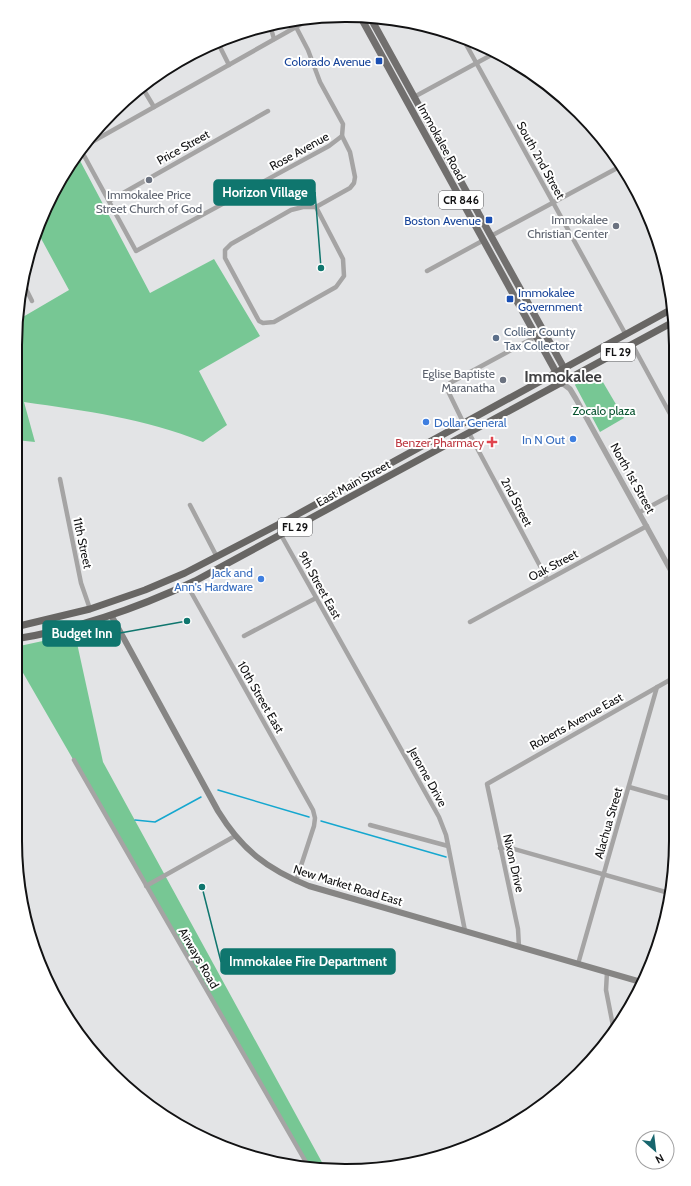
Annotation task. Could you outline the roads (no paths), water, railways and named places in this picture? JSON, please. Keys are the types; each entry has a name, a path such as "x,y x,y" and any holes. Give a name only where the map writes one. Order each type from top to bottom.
{"highway":[{"name":"FL 29","path":"556,372 667,312"},
{"name":"FL 29","path":"562,383 668,325"},
{"name":"East Main Street","path":"22,625 107,604 173,579 276,526 464,424 556,372"},
{"name":"East Main Street","path":"22,638 50,632 110,615 160,597 187,585 562,383"},
{"path":"464,424 469,433"},
{"path":"276,526 281,535"},
{"path":"107,604 110,615"}],"main road":[{"name":"Immokalee Road","path":"364,23 562,383"},
{"name":"Immokalee Road","path":"374,24 570,379"},
{"path":"407,101 414,97"},
{"path":"484,240 491,236"},
{"path":"521,307 528,303"},
{"name":"New Market Road East","path":"110,615 218,811 235,836 263,863 284,876 339,895 637,981"}],"street":[{"path":"96,140 296,27"},
{"name":"Rose Avenue","path":"109,201 136,251 329,146 342,136 343,124 320,82 308,50 296,27"},
{"path":"272,31 274,40"},
{"name":"South 2nd Street","path":"467,46 626,335"},
{"path":"219,48 229,65"},
{"path":"414,97 490,56"},
{"path":"145,92 154,107"},
{"name":"Price Street","path":"109,201 268,111"},
{"path":"316,207 343,259 344,276 336,287 274,322 263,323 259,320 225,258 225,250 231,244 291,210 303,207 316,207 350,188 354,183 355,177 350,152 342,136"},
{"path":"84,157 109,201"},
{"path":"491,236 616,168"},
{"path":"427,271 484,240"},
{"path":"27,291 32,301"},
{"path":"464,424 448,391 450,383 537,336"},
{"path":"632,344 669,412"},
{"name":"North 1st Street","path":"570,379 570,389"},
{"name":"North 1st Street","path":"562,383 570,389 640,512 669,567"},
{"name":"2nd Street","path":"469,433 547,579"},
{"name":"11th Street","path":"60,480 81,583 90,609"},
{"path":"640,512 669,496"},
{"path":"190,505 217,557"},
{"name":"Oak Street","path":"470,622 647,526"},
{"name":"9th Street East","path":"281,535 342,644"},
{"name":"10th Street East","path":"187,585 313,810 315,820 296,881"},
{"path":"244,636 316,598"},
{"name":"Jerome Drive","path":"342,644 439,817 448,846 465,931"},
{"name":"Roberts Avenue East","path":"487,784 669,681"},
{"name":"Alachua Street","path":"578,964 657,688"},
{"name":"Airways Road","path":"74,760 304,1161"},
{"name":"Nixon Drive","path":"487,784 518,929 519,947"},
{"path":"629,787 669,798"},
{"path":"370,825 448,846"},
{"path":"146,886 235,836"},
{"path":"500,848 507,847 665,892"},
{"path":"607,972 606,990 612,1022"}],"waterway":[{"path":"218,790 309,817"},
{"path":"135,820 155,822 201,797"},
{"path":"321,821 446,857"}],"place":[{"name":"Colorado Avenue","path":"379,61"},
{"name":"Immokalee Price Street Church of God","path":"149,180"},
{"name":"Boston Avenue","path":"489,220"},
{"name":"Immokalee Christian Center","path":"616,226"},
{"name":"Horizon Village","path":"321,268"},
{"name":"Immokalee Government","path":"510,299"},
{"name":"Collier County Tax Collector","path":"496,338"},
{"name":"Eglise Baptiste Maranatha","path":"503,380"},
{"name":"Dollar General","path":"426,422"},
{"name":"In N Out","path":"573,439"},
{"name":"Benzer Pharmacy","path":"492,442"},
{"name":"Jack and Ann's Hardware","path":"261,579"},
{"name":"Budget Inn","path":"187,621"},
{"name":"Immokalee Fire Department","path":"202,887"}],"district":[{"name":"Immokalee","path":"563,376"}],"park label":[{"name":"Zocalo plaza","path":"604,410"}]}
